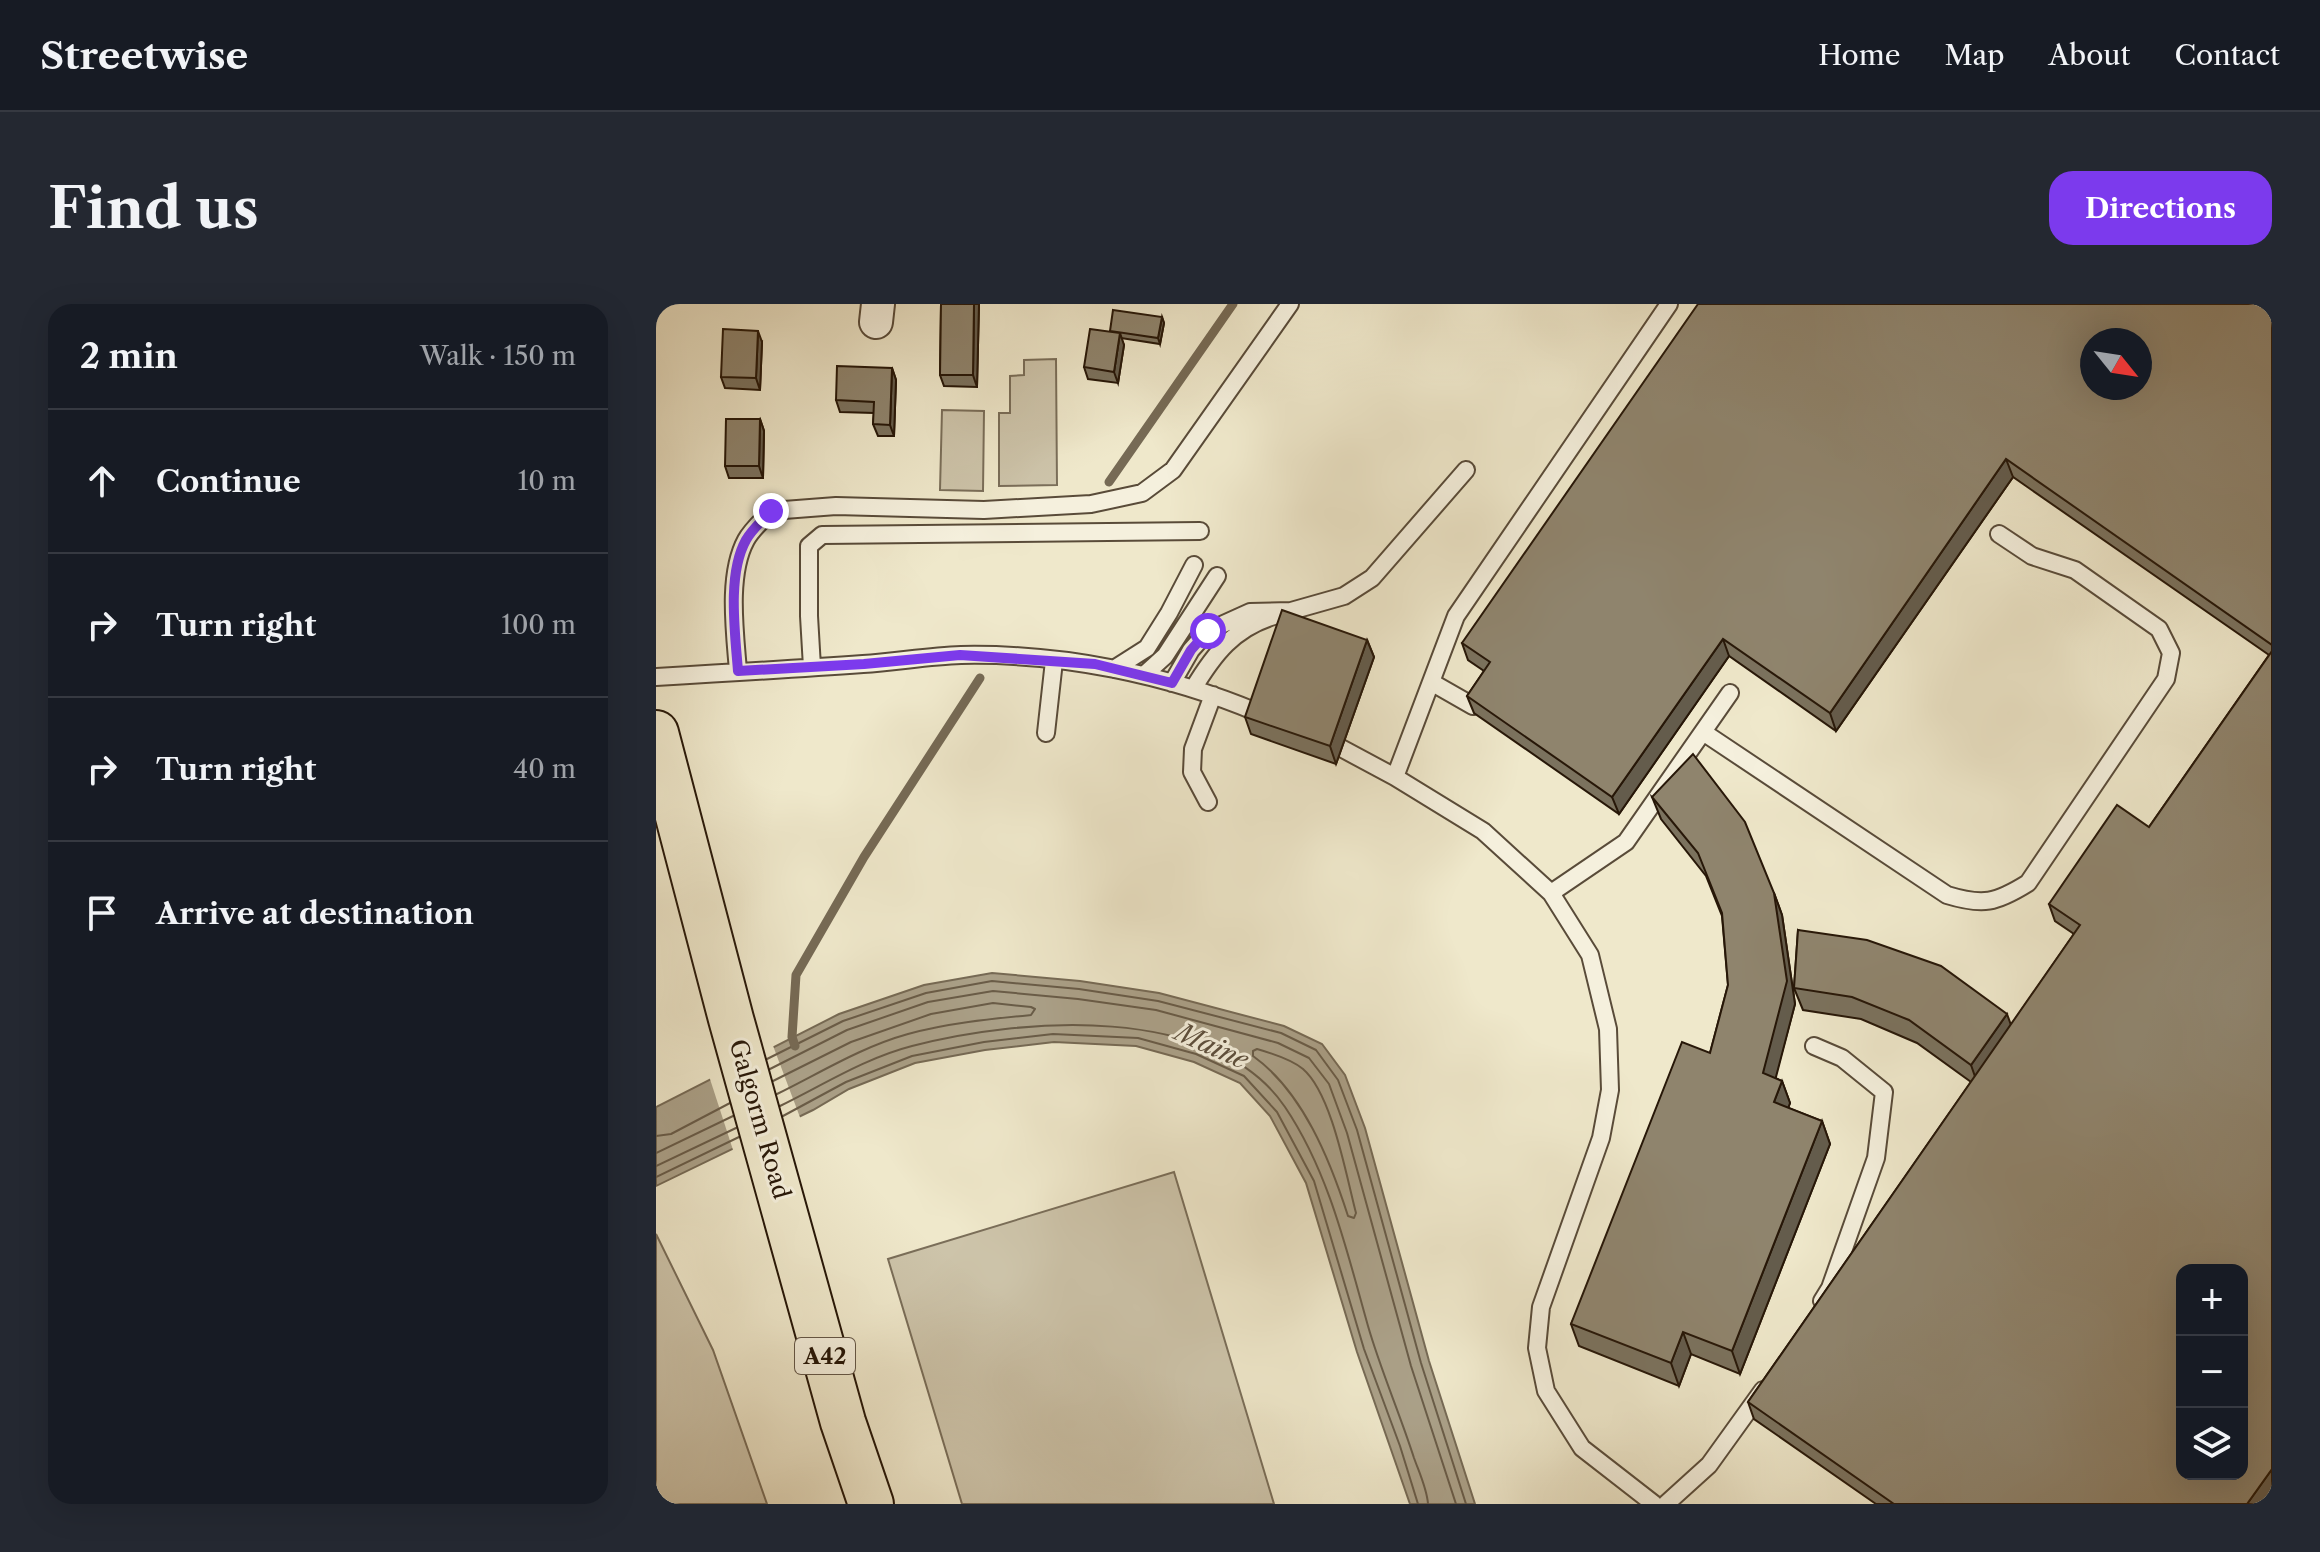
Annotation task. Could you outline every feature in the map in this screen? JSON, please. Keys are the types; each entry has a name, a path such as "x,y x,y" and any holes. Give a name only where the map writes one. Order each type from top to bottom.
{"main road":[{"name":"Galgorm Road","path":"656,733 731,1019 843,1422 871,1504"}],"lane":[{"path":"738,671 734,619 738,560 747,538 771,511 836,506 984,510 1091,504 1142,493 1173,470 1290,304"},
{"path":"1395,777 1456,616 1669,304"},
{"path":"1193,689 1213,656 1258,621 1344,596 1372,578 1466,470"},
{"path":"812,667 809,546 822,535 1200,531"},
{"path":"1703,732 1947,895 1973,903 2004,898 2028,883 2166,679 2171,653 2159,629 2075,570 2032,556 1999,534"},
{"path":"1114,669 1147,648 1194,565"},
{"path":"1144,675 1165,656 1217,576"},
{"path":"1172,683 1191,650 1208,631 1250,612 1291,611"},
{"path":"656,677 960,655 1054,661 1114,669 1213,695 1259,713"},
{"path":"1046,733 1054,661"},
{"path":"1431,682 1473,706"},
{"path":"1551,893 1626,842 1730,693"},
{"path":"1208,802 1192,772 1193,749 1213,695"},
{"path":"1341,748 1483,831 1551,893 1590,955 1608,1029 1610,1090 1601,1138 1541,1307 1537,1348 1546,1391 1582,1448 1654,1504"},
{"path":"1814,1046 1842,1058 1884,1092 1876,1158 1830,1288 1815,1314"},
{"path":"1666,1504 1709,1465 1772,1377"}],"shaded area":[{"path":"1056,359 1057,485 999,486 999,413 1010,413 1010,376 1024,375 1024,360"},
{"path":"942,410 984,411 983,491 940,490"},
{"path":"1174,1172 1274,1504 962,1504 888,1259"},
{"path":"656,1234 713,1350 767,1504 656,1504"}],"water":[{"name":"Maine","path":"992,973 1080,981 1159,993 1284,1026 1322,1044 1345,1075 1365,1128 1429,1361 1475,1504 1410,1504 1357,1352 1306,1183 1270,1116 1240,1083 1194,1062 1136,1046 1054,1042 915,1063 849,1089 813,1110 656,1186 656,1107 839,1014 924,985"}],"pier":[{"path":"772,1043 801,1120 734,1153 709,1076"}],"building":[{"path":"941,304 974,304 973,375 940,375"},
{"path":"1698,304 2272,304 2272,645 2006,459 1830,713 1723,639 1612,797 1467,696 1490,662 1462,643"},
{"path":"1113,310 1162,317 1158,338 1110,331"},
{"path":"723,329 758,331 756,378 721,377"},
{"path":"1090,329 1120,333 1114,372 1084,367"},
{"path":"837,366 892,368 890,425 873,424 874,402 836,400"},
{"path":"726,419 760,419 759,466 725,466"},
{"path":"1282,610 1367,640 1330,746 1245,717"},
{"path":"2272,651 2272,1469 2247,1504 1894,1504 1748,1402 2080,925 2049,904 2117,805 2149,827"},
{"path":"1693,754 1745,822 1774,893 1787,981 1763,1073 1782,1081 1774,1102 1822,1121 1732,1351 1683,1332 1671,1363 1571,1324 1682,1042 1710,1053 1728,985 1722,913 1698,853 1652,797"},
{"path":"1798,930 1867,940 1941,966 2007,1014 1971,1065 1909,1020 1852,997 1794,988"}],"waterway":[{"path":"1109,482 1233,304"},
{"path":"795,1046 792,1037 796,975 864,857 980,678"}],"route":[{"path":"771,511 747,538 738,560 734,619 738,671 960,655 1095,664 1172,683 1191,650 1208,631"}]}
